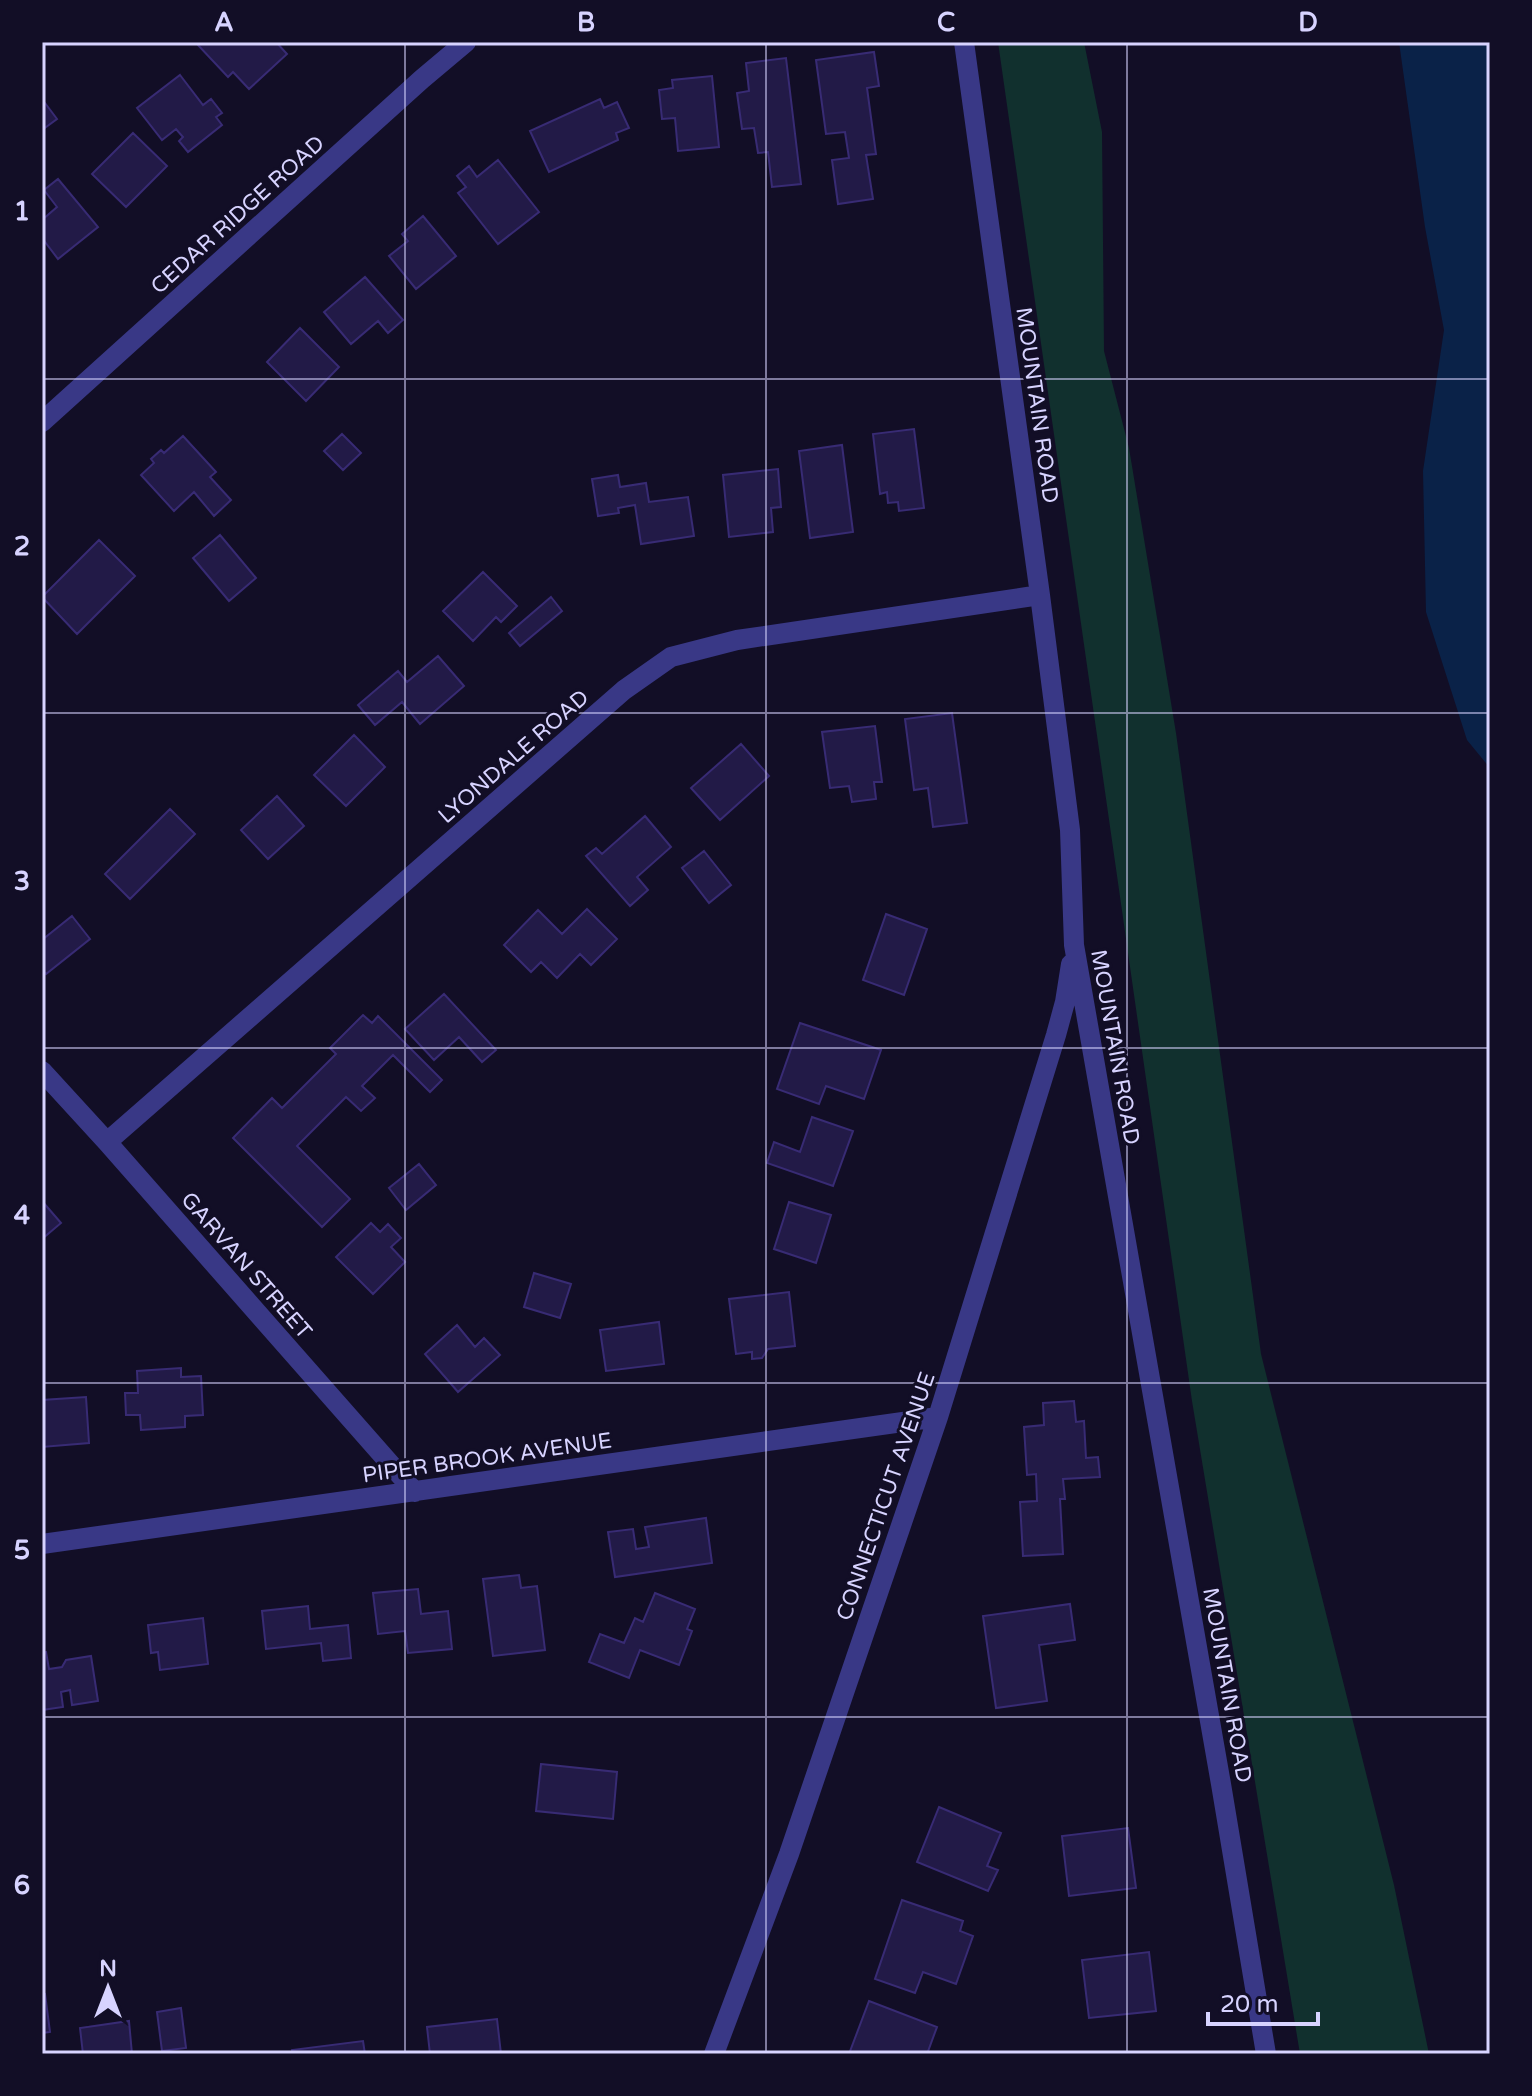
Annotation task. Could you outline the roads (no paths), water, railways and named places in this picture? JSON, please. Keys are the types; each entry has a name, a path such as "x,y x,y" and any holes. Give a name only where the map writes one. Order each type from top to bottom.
{"street":[{"name":"CEDAR RIDGE ROAD","path":"42,422 466,42"},
{"name":"MOUNTAIN ROAD","path":"964,42 1070,830 1074,945 1266,2054"},
{"name":"LYONDALE ROAD","path":"107,1142 624,690 671,657 737,640 1040,595"},
{"name":"CONNECTICUT AVENUE","path":"714,2054 789,1854 938,1417 1059,1024 1074,945"},
{"name":"GARVAN STREET","path":"42,1071 415,1492"},
{"name":"PIPER BROOK AVENUE","path":"42,1544 938,1417"}],"water":[{"path":"1399,42 1490,42 1490,768 1467,740 1426,612 1423,471 1444,330 1425,227"}]}
